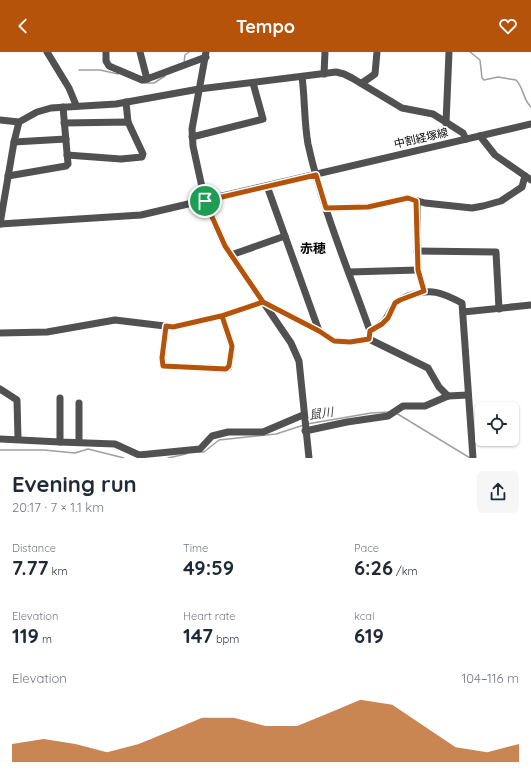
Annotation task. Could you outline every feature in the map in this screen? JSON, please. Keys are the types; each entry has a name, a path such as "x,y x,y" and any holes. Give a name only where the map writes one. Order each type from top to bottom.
{"street":[{"path":"47,52 69,88 76,106"},
{"path":"106,52 106,61 109,66 142,80 206,54"},
{"path":"140,52 147,79"},
{"path":"324,74 326,52"},
{"path":"362,83 375,74 377,52"},
{"path":"446,123 449,52"},
{"path":"206,54 192,129 192,137 205,201 231,255 291,343 299,361 304,424 309,458"},
{"path":"0,120 19,122 38,112 51,108 107,105 199,89 324,74 344,74 362,83 402,108 433,114 463,133 466,139"},
{"path":"302,77 306,130 316,175 326,208 370,331 369,339"},
{"path":"192,137 263,119 253,83"},
{"path":"67,155 121,159 142,157 128,122 126,102"},
{"path":"8,176 64,168 68,164 63,107"},
{"path":"0,224 14,142 19,122"},
{"path":"64,123 128,122"},
{"name":"中割経塚線","path":"0,224 142,215 531,124"},
{"path":"326,208 368,207 408,198 416,201 472,208 491,205 501,201 522,187 528,178 495,155 480,136"},
{"path":"14,142 66,139"},
{"path":"267,186 319,331"},
{"path":"416,201 418,270 424,291"},
{"path":"231,255 285,236"},
{"path":"417,252 496,252 499,309"},
{"path":"349,272 418,270"},
{"path":"370,331 385,321 395,303 424,291 440,293 462,303 472,456"},
{"path":"0,332 47,332 115,320 173,327 222,316 263,302 337,342 369,339 428,368 439,387 448,396"},
{"path":"463,312 531,305"},
{"path":"166,326 162,358 163,366 226,369 229,366 232,346 222,316"},
{"path":"0,389 17,400 18,440"},
{"path":"0,440 115,444 138,455 200,449 212,436 228,432 263,432 304,424 390,415 403,406 425,406 448,396 468,395"},
{"path":"60,398 60,442"},
{"path":"78,442 79,402"}],"waterway":[{"path":"184,63 185,55 189,52"},
{"path":"470,52 480,60 482,78 484,80 498,77 516,80 521,87 526,101 531,107"},
{"path":"79,70 100,70 118,74"},
{"path":"143,83 154,83 165,76"},
{"name":"鼠川","path":"307,424 371,413 389,412"},
{"name":"鼠川","path":"396,413 470,458"},
{"name":"鼠川","path":"199,452 204,452 219,440 276,434 304,425"},
{"name":"鼠川","path":"0,450 44,450 75,453 88,449 124,458"},
{"name":"鼠川","path":"168,458 186,454"}],"district":[{"name":"赤穂","path":"313,248"}],"route":[{"path":"205,201 225,246 263,302 221,316 173,327 166,326 162,358 163,366 226,369 229,366 232,346 222,316 263,302 319,331 334,341 350,342 369,339 370,331 382,324 388,318 395,303 406,297 424,291 418,270 416,201 408,198 368,207 356,206 326,208 316,175 205,201"}]}
